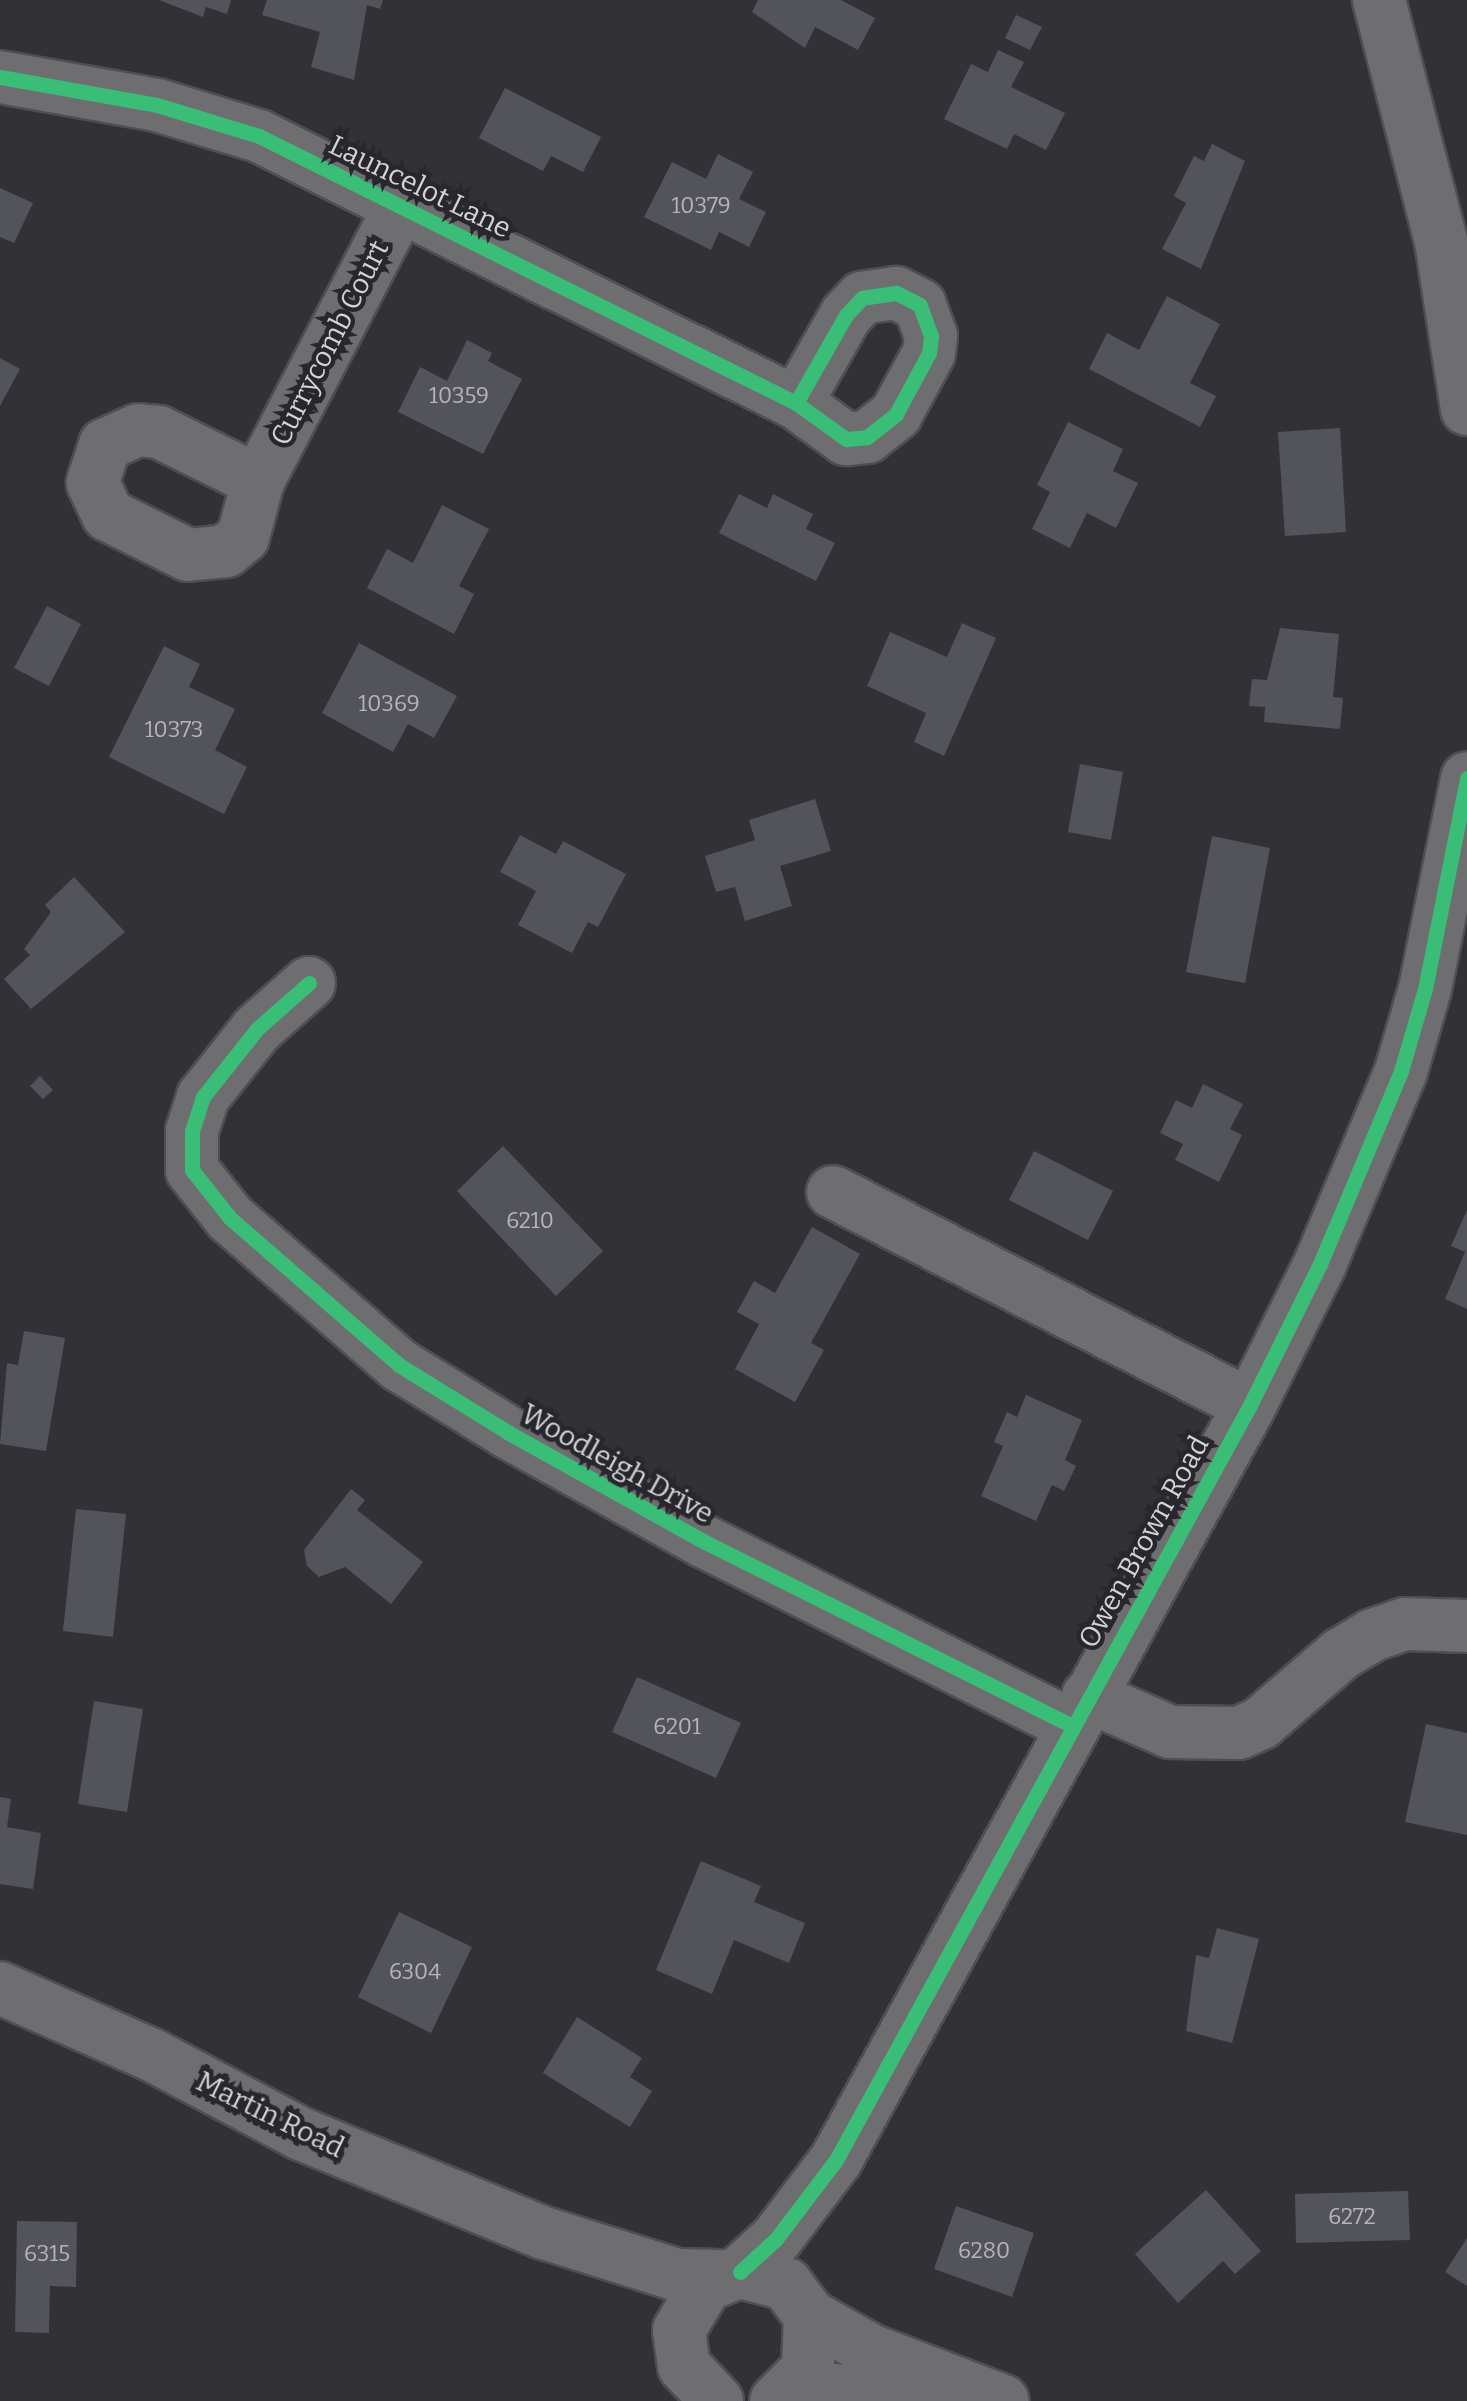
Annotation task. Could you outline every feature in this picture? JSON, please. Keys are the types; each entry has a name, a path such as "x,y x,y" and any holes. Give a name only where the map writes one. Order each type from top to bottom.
{"street":[{"path":"1379,0 1441,240 1466,383"},
{"name":"Launcelot Lane","path":"0,77 157,105 259,136 796,403"},
{"name":"Currycomb Court","path":"258,481 401,205"},
{"name":"Owen Brown Road","path":"679,2330 693,2297 776,2239 836,2160 1250,1405 1446,994 1467,778"},
{"name":"Woodleigh Drive","path":"309,983 226,1062 204,1097 192,1131 192,1170 230,1218 399,1364 706,1542 1080,1710 1170,1732 1239,1733 1374,1635 1405,1624 1467,1626"},
{"path":"833,1192 1250,1405"},
{"name":"Martin Road","path":"0,1988 152,2055 301,2134 544,2233 677,2275 731,2274 786,2284 808,2312"},
{"name":"Owen Brown Road","path":"780,2398 808,2369 808,2312 836,2160"},
{"name":"Martin Road","path":"544,2233 640,2296 679,2330"},
{"path":"808,2312 870,2350 1003,2401"},
{"path":"679,2330 684,2366 708,2399"},
{"path":"780,2398 820,2389 974,2401"}],"building":[{"path":"159,0 231,0 227,14 206,7 203,17"},
{"path":"267,0 383,0 380,9 367,5 354,80 311,67 320,32 262,15"},
{"path":"758,0 841,0 875,18 858,50 815,27 805,48 752,12"},
{"path":"1016,15 1042,27 1030,50 1005,38"},
{"path":"998,50 1024,62 1011,87 1065,113 1046,150 1014,134 1007,149 944,119 971,64 988,72"},
{"path":"505,88 601,137 583,172 551,156 543,171 479,138"},
{"path":"1212,144 1245,161 1201,269 1162,249 1186,203 1174,196 1194,156 1204,161"},
{"path":"718,154 753,172 739,199 766,212 749,247 719,232 711,250 644,217 672,162 706,179"},
{"path":"0,188 33,203 14,243 0,237"},
{"path":"1167,296 1220,324 1190,383 1216,396 1200,427 1089,369 1107,333 1139,350"},
{"path":"467,340 492,353 488,361 522,379 483,454 398,412 420,367 447,381"},
{"path":"0,358 20,369 0,406"},
{"path":"1068,422 1123,449 1113,471 1138,483 1116,528 1087,513 1070,548 1032,529 1050,492 1037,485"},
{"path":"1340,428 1346,532 1285,536 1278,432"},
{"path":"739,494 767,508 773,494 813,514 806,529 835,543 816,581 719,533"},
{"path":"442,505 489,529 459,586 474,594 454,634 367,588 387,549 413,563"},
{"path":"47,606 81,624 49,686 14,668"},
{"path":"962,623 996,638 944,756 914,742 926,713 867,686 890,632 947,657"},
{"path":"1280,628 1339,634 1333,697 1343,698 1340,729 1264,722 1265,707 1249,706 1252,679 1267,680"},
{"path":"359,643 457,696 434,738 408,724 393,752 322,713"},
{"path":"164,646 200,664 189,687 235,709 215,750 247,767 224,814 109,757"},
{"path":"1080,764 1123,772 1111,840 1068,832"},
{"path":"815,799 831,851 780,866 792,906 745,921 735,887 716,892 705,856 755,840 749,820"},
{"path":"520,835 556,854 563,841 626,874 598,927 588,922 572,953 518,925 536,891 500,872"},
{"path":"1212,836 1270,848 1245,983 1186,972"},
{"path":"74,877 125,932 31,1009 4,979 30,955 24,949 51,912 45,905"},
{"path":"40,1076 53,1090 43,1099 30,1086"},
{"path":"1203,1084 1243,1104 1230,1129 1242,1135 1219,1182 1175,1160 1183,1144 1160,1133 1176,1100 1192,1108"},
{"path":"503,1146 603,1251 556,1296 457,1191"},
{"path":"1034,1151 1113,1191 1088,1240 1009,1200"},
{"path":"1467,1210 1467,1309 1445,1299 1465,1252 1451,1246"},
{"path":"812,1227 860,1254 811,1343 824,1350 795,1402 735,1369 759,1324 737,1312 754,1281 775,1293"},
{"path":"24,1331 65,1338 46,1451 0,1444 7,1363 18,1365"},
{"path":"1026,1395 1082,1420 1065,1460 1076,1466 1064,1491 1052,1485 1036,1521 981,1496 1003,1446 994,1442 1007,1412 1017,1417"},
{"path":"351,1489 365,1500 357,1510 423,1562 391,1604 345,1567 319,1577 307,1566 304,1550"},
{"path":"76,1509 126,1514 113,1637 63,1631"},
{"path":"637,1677 741,1723 716,1778 612,1732"},
{"path":"94,1701 143,1709 127,1812 78,1804"},
{"path":"1426,1724 1467,1733 1467,1835 1405,1822"},
{"path":"0,1797 11,1799 7,1827 41,1833 33,1889 0,1884"},
{"path":"701,1861 761,1886 754,1902 805,1923 789,1963 734,1940 712,1994 656,1970"},
{"path":"399,1912 472,1947 431,2033 358,1997"},
{"path":"1217,1928 1259,1939 1232,2043 1186,2031 1196,1955 1209,1958"},
{"path":"577,2017 642,2058 630,2077 652,2091 630,2127 543,2073"},
{"path":"1206,2190 1261,2251 1235,2274 1223,2261 1178,2303 1135,2254"},
{"path":"1408,2191 1410,2240 1296,2243 1295,2194"},
{"path":"956,2206 1034,2233 1012,2297 934,2269"},
{"path":"17,2221 77,2222 76,2287 50,2286 49,2333 15,2332"},
{"path":"1467,2238 1467,2286 1445,2272"}],"cycle path":[{"path":"0,77 157,105 259,136 796,403 846,439 867,437 896,414 929,353 931,336 920,305 896,293 862,298 846,315 796,403"},
{"path":"740,2272 776,2239 836,2160 1250,1405 1320,1264 1401,1071 1425,989 1467,778"},
{"path":"309,983 257,1029 203,1097 192,1131 192,1170 230,1218 399,1365 509,1433 705,1542 1071,1725"}]}
